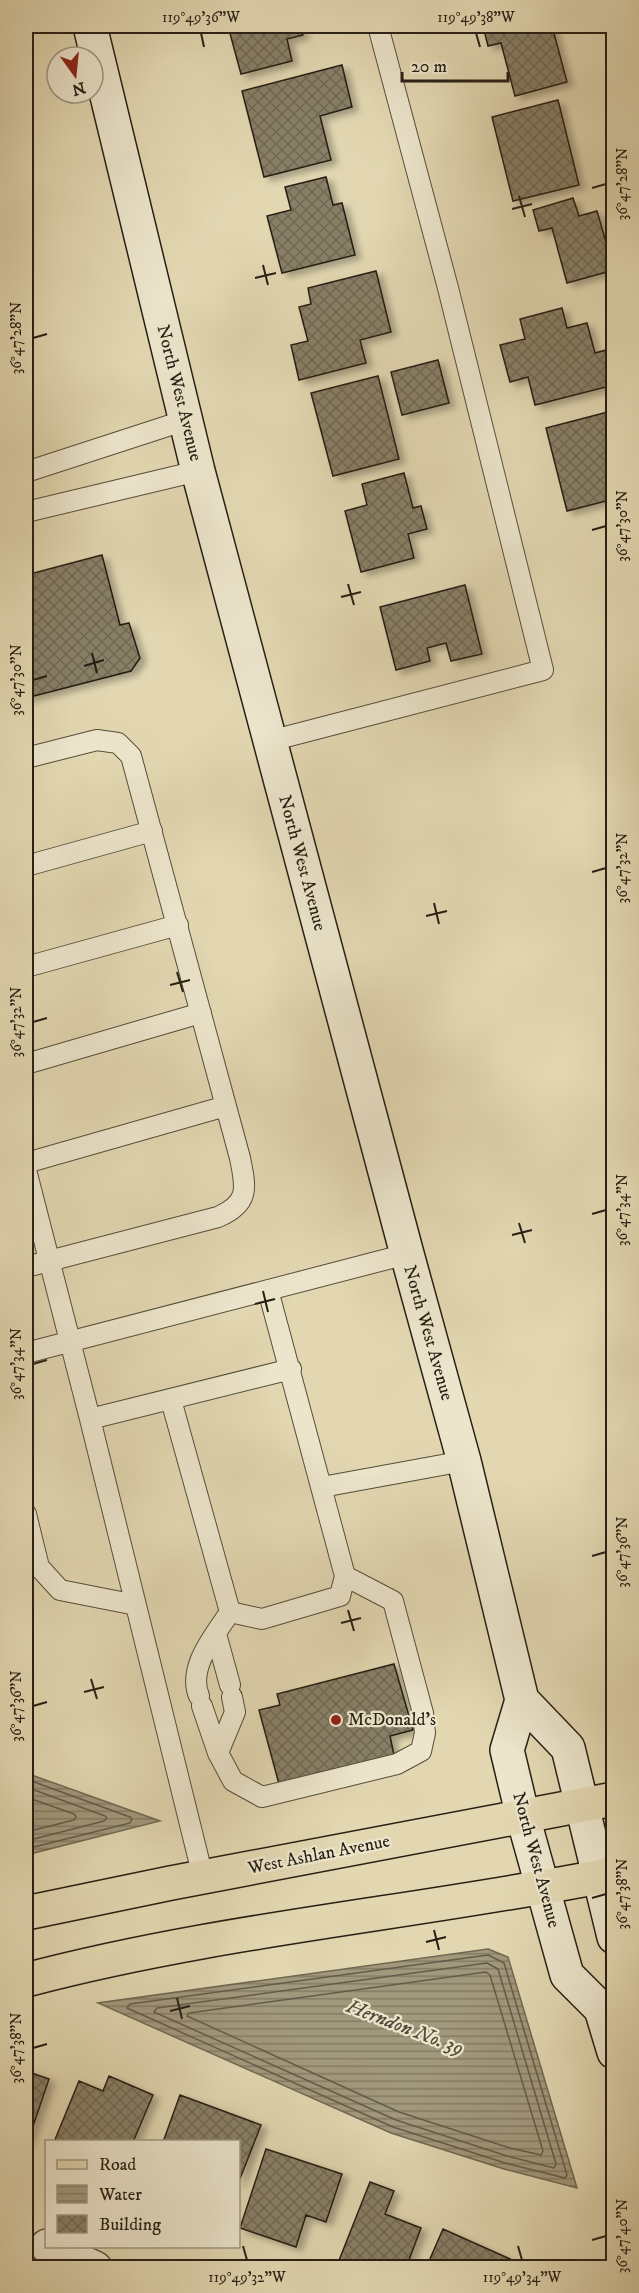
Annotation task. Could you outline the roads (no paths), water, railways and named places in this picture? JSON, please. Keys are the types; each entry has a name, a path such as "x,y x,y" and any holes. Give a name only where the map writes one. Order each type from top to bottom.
{"main road":[{"name":"North West Avenue","path":"90,26 198,471 406,1254 464,1461 522,1700 507,1750 523,1817 567,1975 607,1997 614,2052"},
{"path":"522,1700 568,1748 581,1806 606,1876 614,1937"},
{"name":"West Ashlan Avenue","path":"26,1913 57,1905 614,1799"},
{"path":"26,1980 232,1936 544,1888 606,1876"},
{"path":"26,1919 57,1905"},
{"path":"26,2237 45,2245"},
{"path":"51,2248 95,2268"}],"lane":[{"path":"270,741 543,670 457,322 378,26"},
{"path":"26,472 186,420"},
{"path":"26,512 198,471"},
{"path":"26,758 97,740 118,743 131,756 244,1180 243,1197 234,1210 218,1217 26,1267"},
{"path":"26,866 152,831"},
{"path":"26,967 178,926"},
{"path":"26,1064 201,1013"},
{"path":"26,1163 226,1106"},
{"path":"26,1170 203,1877"},
{"path":"26,1353 406,1254"},
{"path":"230,1612 262,1619 340,1596 345,1576 268,1290"},
{"path":"90,1419 291,1369"},
{"path":"171,1400 230,1612 198,1667 196,1688 218,1753 233,1781 262,1797 397,1764 421,1751 425,1734 423,1713 393,1601 345,1576"},
{"path":"322,1487 464,1461"},
{"path":"26,1514 32,1570 60,1590 136,1605"},
{"path":"216,1634 235,1712 218,1753"}],"water":[{"path":"26,1773 160,1821 26,1855"},
{"name":"Herndon No. 39","path":"488,1949 508,1957 577,2188 504,2169 391,2133 98,2003"}],"place":[{"name":"McDonald's","path":"336,1720"}]}
